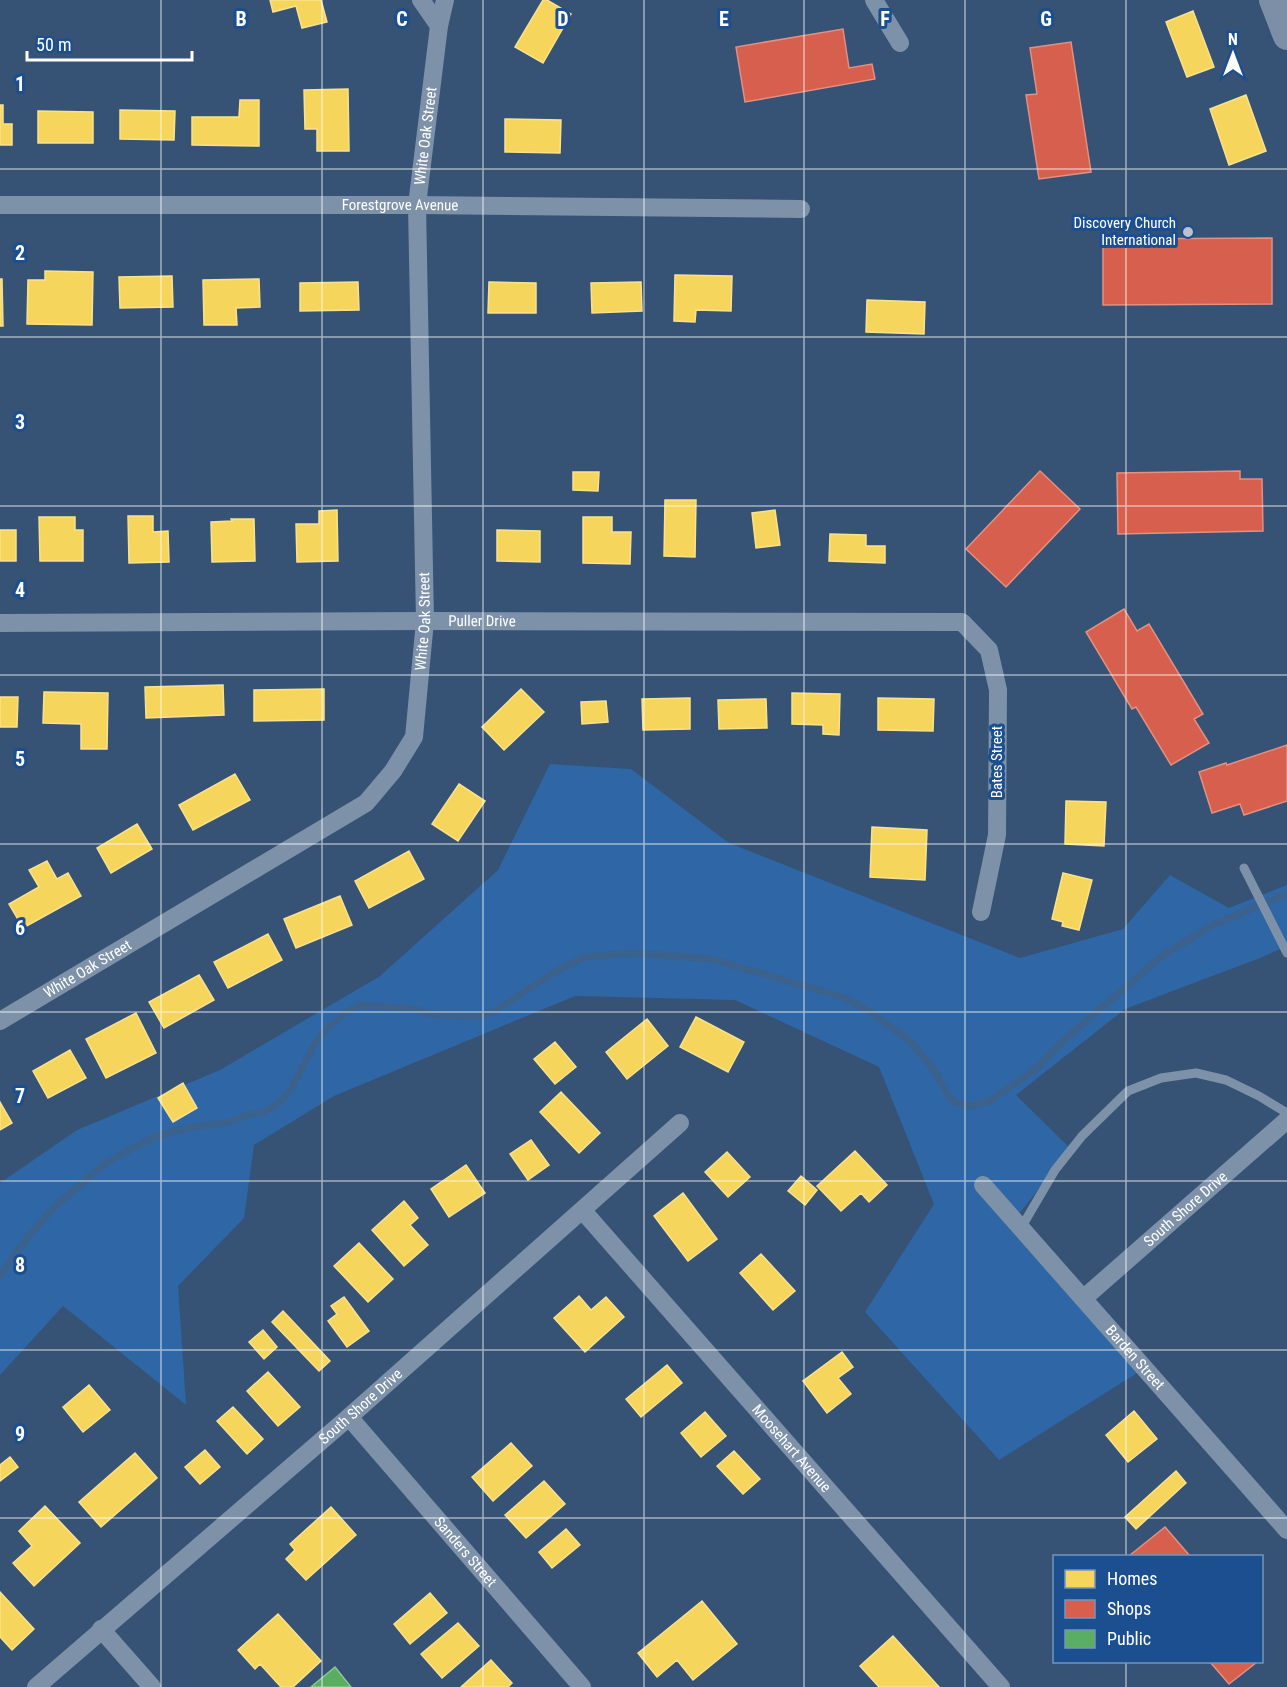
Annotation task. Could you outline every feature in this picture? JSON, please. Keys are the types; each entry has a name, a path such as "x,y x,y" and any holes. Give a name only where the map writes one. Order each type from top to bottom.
{"main road":[{"path":"1273,0 1287,36"}],"street":[{"path":"421,0 439,26"},
{"name":"White Oak Street","path":"0,1021 366,803 393,771 414,737 425,621 417,206 439,26 445,0"},
{"path":"874,0 900,42"},
{"name":"Forestgrove Avenue","path":"0,205 801,209"},
{"name":"Puller Drive","path":"0,623 962,622"},
{"name":"Bates Street","path":"962,622 989,650 998,690 997,835 981,912"},
{"name":"South Shore Drive","path":"1084,1298 1287,1120"},
{"name":"South Shore Drive","path":"36,1687 349,1417 680,1122"},
{"name":"Barden Street","path":"983,1185 1287,1530"},
{"name":"Moosehart Avenue","path":"583,1210 1001,1687"},
{"name":"Sanders Street","path":"349,1417 582,1687"},
{"path":"101,1629 152,1687"}],"lane":[{"path":"1244,868 1287,952"},
{"path":"1021,1228 1055,1170 1076,1143 1128,1091 1161,1078 1196,1073 1226,1080 1287,1113"}],"shaded area":[{"path":"550,764 631,769 729,843 1020,958 1123,929 1170,875 1229,908 1287,885 1287,946 1125,1009 1016,1095 1071,1149 1014,1220 1145,1368 999,1460 865,1312 934,1204 879,1067 735,1000 575,996 334,1096 254,1145 244,1218 178,1286 186,1405 63,1306 0,1375 0,1183 77,1130 220,1070 380,976 498,870"}],"building: Homes":[{"path":"270,0 321,0 327,22 302,28 296,6 273,12"},
{"path":"543,0 571,14 543,63 515,47"},
{"path":"1193,11 1214,67 1187,77 1166,22"},
{"path":"348,89 349,151 317,151 317,129 305,129 304,90"},
{"path":"1246,95 1266,151 1229,165 1210,109"},
{"path":"240,100 259,100 259,146 192,145 192,117 239,117"},
{"path":"0,105 3,105 3,124 12,124 12,145 0,145"},
{"path":"120,110 175,111 174,140 120,139"},
{"path":"38,111 93,112 93,143 38,143"},
{"path":"505,119 561,120 560,153 505,152"},
{"path":"45,271 93,272 92,325 27,324 28,280 45,280"},
{"path":"675,275 732,276 731,311 696,310 695,322 674,321"},
{"path":"172,276 173,307 120,308 119,277"},
{"path":"0,279 2,279 3,326 0,326"},
{"path":"259,279 260,307 236,308 237,325 204,325 203,280"},
{"path":"358,282 359,310 300,311 300,283"},
{"path":"489,282 536,283 536,313 488,313"},
{"path":"641,282 642,311 592,313 591,283"},
{"path":"867,300 925,302 924,334 866,332"},
{"path":"573,472 599,472 598,491 573,490"},
{"path":"665,500 696,500 695,557 664,556"},
{"path":"337,510 338,561 297,562 296,524 319,524 319,511"},
{"path":"775,510 780,545 756,548 752,513"},
{"path":"128,516 153,516 153,532 168,531 169,562 129,563"},
{"path":"39,517 75,517 75,530 83,530 83,561 40,561"},
{"path":"583,517 612,517 612,532 631,532 630,564 583,563"},
{"path":"231,519 254,519 255,561 212,562 211,522 232,521"},
{"path":"0,530 16,530 16,561 0,561"},
{"path":"497,530 540,531 540,562 497,561"},
{"path":"830,534 866,535 866,546 885,546 885,563 829,561"},
{"path":"223,685 224,715 146,718 145,687"},
{"path":"324,689 324,720 254,721 254,690"},
{"path":"521,689 544,712 504,750 482,727"},
{"path":"44,692 108,693 107,749 81,749 81,724 43,723"},
{"path":"792,693 840,694 839,735 823,734 823,725 792,724"},
{"path":"0,697 18,697 17,727 0,727"},
{"path":"690,698 690,729 643,730 642,699"},
{"path":"878,698 934,699 933,731 878,730"},
{"path":"766,699 767,728 719,729 718,700"},
{"path":"606,701 608,722 582,724 581,702"},
{"path":"235,774 250,800 193,830 179,805"},
{"path":"459,784 485,801 458,841 432,824"},
{"path":"1066,801 1106,802 1104,846 1065,844"},
{"path":"137,824 152,849 111,873 97,848"},
{"path":"872,827 927,830 925,880 870,877"},
{"path":"409,851 424,879 369,908 355,881"},
{"path":"47,861 57,879 68,873 81,896 23,928 9,904 39,887 29,870"},
{"path":"1063,873 1092,880 1079,930 1062,926 1063,922 1052,919"},
{"path":"340,896 352,925 296,948 284,919"},
{"path":"268,934 282,960 228,988 214,962"},
{"path":"199,975 214,1000 164,1028 149,1002"},
{"path":"136,1013 156,1053 106,1078 86,1039"},
{"path":"696,1017 744,1042 728,1072 680,1047"},
{"path":"647,1019 668,1046 627,1079 606,1052"},
{"path":"555,1042 576,1067 555,1084 534,1059"},
{"path":"70,1050 86,1078 48,1098 33,1071"},
{"path":"183,1083 197,1108 173,1122 158,1098"},
{"path":"561,1092 600,1133 579,1153 540,1112"},
{"path":"0,1102 12,1123 0,1130"},
{"path":"531,1140 549,1165 528,1180 510,1154"},
{"path":"855,1151 887,1185 869,1202 861,1193 841,1211 817,1186"},
{"path":"727,1152 750,1177 728,1197 705,1172"},
{"path":"466,1165 485,1193 449,1217 431,1189"},
{"path":"801,1176 817,1190 805,1205 788,1191"},
{"path":"683,1193 717,1239 688,1261 654,1216"},
{"path":"404,1201 418,1218 410,1225 428,1245 404,1266 372,1230"},
{"path":"359,1243 393,1279 368,1302 334,1266"},
{"path":"761,1254 795,1291 773,1310 740,1273"},
{"path":"579,1296 591,1310 606,1297 624,1317 585,1352 554,1318"},
{"path":"344,1297 369,1331 347,1347 328,1321 337,1314 331,1306"},
{"path":"283,1311 330,1361 319,1371 272,1322"},
{"path":"263,1330 277,1347 264,1359 249,1342"},
{"path":"842,1352 853,1367 838,1378 851,1394 827,1413 803,1381"},
{"path":"667,1365 682,1383 641,1417 626,1399"},
{"path":"268,1372 300,1407 278,1426 247,1391"},
{"path":"89,1385 110,1410 83,1432 63,1407"},
{"path":"233,1407 263,1439 247,1454 217,1421"},
{"path":"1134,1411 1157,1439 1128,1462 1106,1435"},
{"path":"705,1412 726,1436 701,1457 681,1433"},
{"path":"511,1443 532,1466 493,1501 472,1477"},
{"path":"205,1450 220,1467 200,1484 185,1467"},
{"path":"734,1451 760,1479 743,1494 717,1466"},
{"path":"135,1453 157,1478 101,1527 79,1502"},
{"path":"10,1457 18,1467 0,1481 0,1465"},
{"path":"1176,1471 1186,1483 1136,1529 1125,1517"},
{"path":"544,1481 565,1504 526,1538 505,1515"},
{"path":"45,1506 80,1543 34,1586 13,1563 32,1546 19,1531"},
{"path":"331,1507 356,1535 306,1580 286,1559 295,1550 290,1544"},
{"path":"566,1529 580,1545 552,1568 539,1552"},
{"path":"0,1592 34,1629 12,1650 0,1637"},
{"path":"430,1593 447,1613 410,1644 394,1624"},
{"path":"702,1601 737,1644 693,1680 677,1660 657,1677 638,1653"},
{"path":"278,1614 321,1661 293,1687 281,1687 260,1664 255,1669 238,1650"},
{"path":"458,1623 479,1646 442,1678 421,1654"},
{"path":"893,1636 939,1687 879,1687 860,1666"},
{"path":"491,1660 512,1683 508,1687 461,1687"}],"building: Shops":[{"path":"843,29 849,68 872,64 875,79 745,102 736,47"},
{"path":"1071,42 1091,172 1039,179 1026,95 1037,94 1030,48"},
{"path":"1272,238 1272,304 1103,305 1103,239"},
{"path":"1040,471 1080,509 1006,587 966,549"},
{"path":"1240,471 1240,479 1262,479 1263,531 1118,534 1117,473"},
{"path":"1124,609 1137,631 1149,624 1203,714 1194,719 1209,743 1171,765 1136,707 1132,709 1086,632"},
{"path":"1287,745 1287,801 1244,815 1240,804 1212,813 1199,772"},
{"path":"1165,1527 1189,1555 1130,1555"},
{"path":"1211,1663 1256,1663 1229,1684"}],"building: Public":[{"path":"335,1667 351,1687 311,1687"}],"waterway":[{"path":"0,1276 27,1238 55,1206 107,1162 154,1137 189,1128 230,1122 250,1114 264,1112 280,1102 290,1091 314,1045 326,1029 348,1011 360,1005 413,1009 435,1015 477,1017 495,1011 553,973 585,957 633,953 712,959 842,997 866,1009 910,1041 934,1070 954,1102 969,1106 988,1102 1037,1068 1063,1041 1163,955 1213,925 1287,894"}],"place":[{"name":"Discovery Church International","path":"1188,232"}]}
